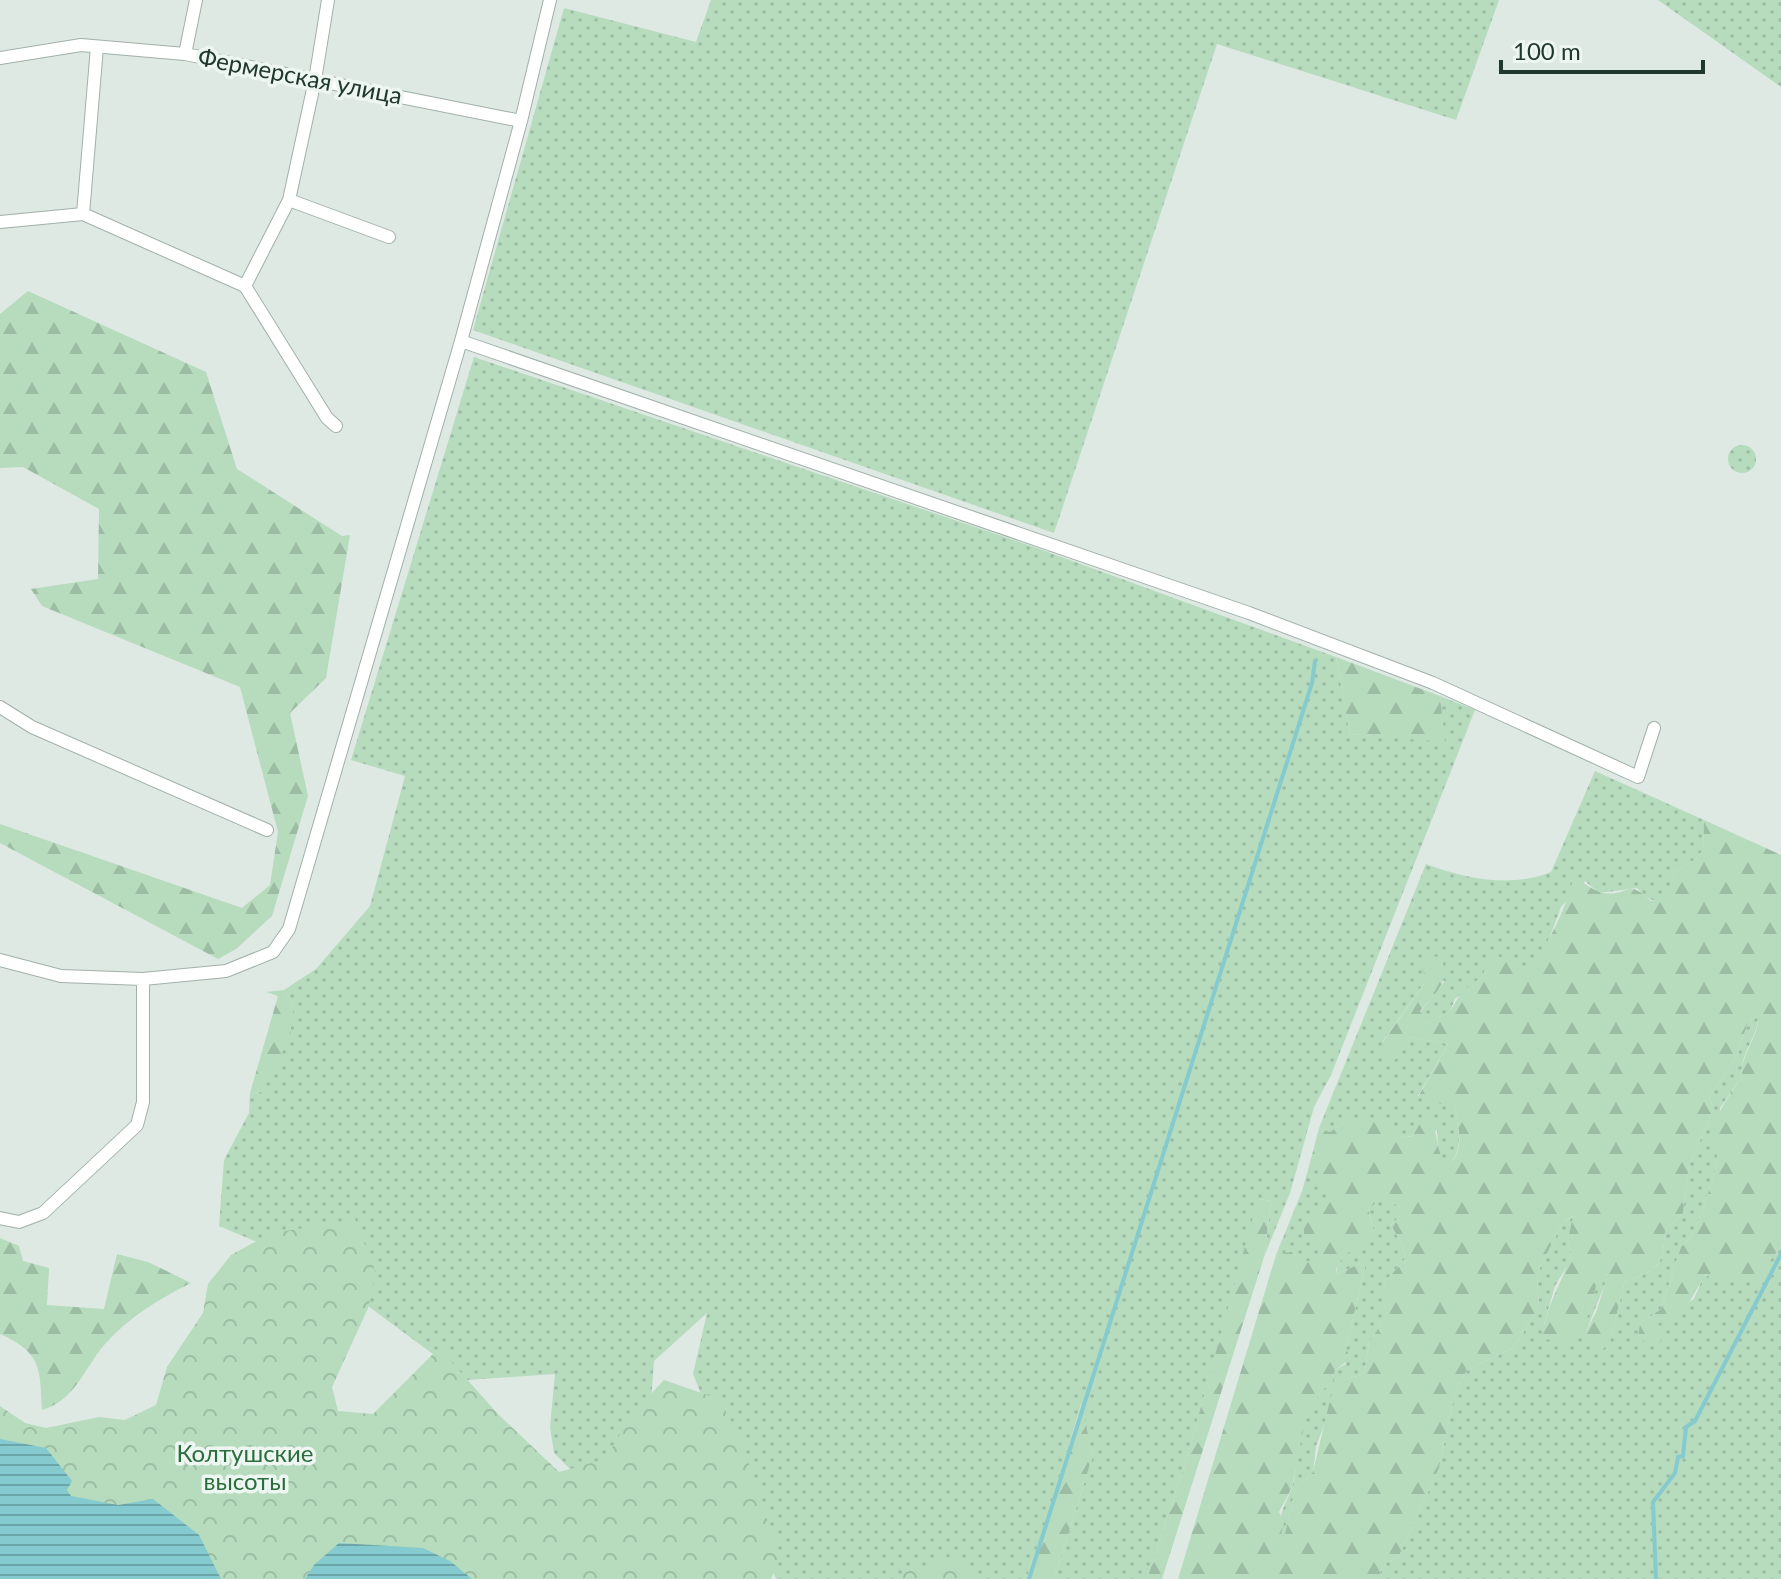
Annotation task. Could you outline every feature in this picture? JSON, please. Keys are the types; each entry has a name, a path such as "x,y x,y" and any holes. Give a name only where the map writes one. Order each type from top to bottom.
{"street":[{"path":"185,54 196,0"},
{"path":"245,286 289,200 315,80 328,0"},
{"path":"0,960 61,976 143,979 226,971 273,952 289,929 461,341 521,121 550,0"},
{"name":"Фермерская улица","path":"0,58 81,45 185,54 521,121"},
{"path":"83,214 97,47"},
{"path":"289,200 389,237"},
{"path":"0,222 83,214 245,286 327,418 336,426"},
{"path":"461,341 1249,613 1433,683 1638,777 1654,728"},
{"path":"0,707 32,727 267,830"},
{"path":"0,1218 19,1222 43,1213 137,1125 143,1102 143,979"}],"green space":[{"path":"711,0 1499,0 1456,120 1217,44 1054,533 473,330 564,8 696,42"},
{"path":"1658,0 1781,0 1781,87"},
{"path":"28,291 206,372 237,469 342,536 350,535 326,678 290,713 308,796 272,916 236,949 218,959 0,843 0,824 242,908 270,885 278,832 240,687 42,606 31,589 98,579 99,509 23,467 0,468 0,314"},
{"path":"474,357 1034,547 1336,657 1350,734 1444,741 1440,696 1475,710 1331,1075 1314,1107 1290,1193 1264,1257 1271,1201 1259,1199 1186,1461 1147,1579 1054,1579 1092,1458 1081,1404 1041,1539 1024,1579 776,1579 693,1374 707,1313 654,1361 650,1414 612,1472 582,1481 554,1453 550,1427 555,1374 468,1380 314,1266 219,1226 224,1160 249,1113 250,1093 262,1092 294,1004 284,990 316,969 370,906 405,776 351,760"},
{"path":"1742,445 1752,449 1756,459 1752,469 1742,473 1732,469 1728,459 1732,449"},
{"path":"1336,657 1440,696 1445,742 1350,734"},
{"path":"1595,771 1704,820 1703,850 1696,859 1674,872 1668,897 1651,899 1637,888 1599,893 1585,881 1561,907 1546,947 1536,962 1524,968 1489,966 1482,977 1455,999 1450,1011 1427,1023 1420,1012 1445,981 1427,979 1383,1041 1395,1059 1411,1037 1448,1044 1418,1096 1455,1107 1458,1146 1448,1166 1439,1156 1437,1130 1402,1138 1384,1119 1348,1119 1330,1132 1319,1128 1426,864 1488,880 1520,880 1551,872"},
{"path":"1704,820 1781,855 1781,1246 1767,1265 1764,1277 1728,1282 1705,1275 1679,1320 1657,1323 1664,1332 1660,1343 1649,1344 1638,1338 1640,1324 1661,1309 1681,1247 1690,1238 1701,1215 1717,1165 1717,1152 1708,1145 1710,1135 1721,1109 1742,1076 1758,1016 1748,1022 1737,1056 1709,1097 1714,1109 1689,1165 1683,1213 1665,1230 1663,1252 1657,1265 1645,1274 1625,1281 1609,1344 1599,1352 1589,1345 1585,1334 1597,1310 1608,1274 1598,1279 1578,1337 1567,1345 1543,1338 1550,1305 1571,1252 1568,1240 1573,1216 1563,1222 1541,1265 1537,1277 1539,1306 1519,1340 1511,1349 1467,1370 1455,1392 1439,1468 1398,1558 1387,1562 1380,1572 1383,1579 1178,1579 1276,1255 1295,1251 1302,1261 1321,1262 1324,1256 1304,1234 1304,1220 1322,1213 1329,1195 1314,1185 1323,1169 1310,1163 1319,1128 1330,1132 1348,1119 1385,1119 1402,1138 1413,1136 1419,1125 1431,1119 1441,1155 1448,1166 1457,1153 1459,1139 1455,1108 1418,1097 1448,1044 1411,1037 1395,1060 1383,1054 1383,1042 1427,979 1421,967 1427,956 1440,957 1444,973 1440,986 1420,1011 1427,1023 1450,1011 1463,990 1482,977 1491,953 1524,968 1532,962 1554,928 1573,879 1603,893 1637,890 1651,901 1667,897 1674,872 1696,859 1703,850","holes":["1378,1201 1391,1201 1400,1208 1400,1216 1391,1225 1403,1246 1405,1259 1384,1283 1385,1303 1379,1327 1369,1343 1365,1370 1361,1375 1342,1380 1331,1396 1313,1472 1295,1490 1285,1534 1281,1535 1284,1523 1279,1512 1292,1486 1304,1428 1313,1402 1332,1382 1335,1370 1350,1359 1346,1348 1365,1267 1360,1263 1337,1275 1336,1269 1342,1258 1374,1232 1368,1209"]},
{"path":"284,990 294,1004 290,1036 262,1092 250,1093 278,996 266,992"},
{"path":"1758,1016 1743,1060 1742,1076 1720,1108 1717,1165 1701,1215 1690,1238 1681,1247 1661,1309 1640,1324 1656,1322 1694,1299 1704,1275 1728,1279 1748,1275 1765,1264 1781,1246 1781,1579 1383,1579 1380,1572 1387,1562 1398,1558 1439,1468 1455,1392 1467,1370 1511,1349 1519,1340 1539,1306 1537,1277 1541,1265 1563,1222 1574,1216 1568,1240 1571,1252 1568,1264 1555,1286 1544,1324 1588,1315 1598,1278 1609,1274 1585,1334 1609,1344 1625,1281 1653,1270 1661,1259 1665,1230 1683,1213 1689,1165 1714,1109 1709,1097 1737,1056 1748,1022"},
{"path":"1310,1163 1324,1169 1330,1195 1322,1213 1324,1256 1321,1262 1308,1263 1276,1255"},
{"path":"1258,1199 1271,1201 1264,1257 1162,1579 1147,1579 1186,1461"},
{"path":"1378,1201 1391,1201 1400,1208 1400,1216 1391,1225 1403,1246 1405,1259 1384,1283 1386,1303 1379,1327 1369,1343 1365,1370 1361,1375 1342,1380 1316,1446 1313,1472 1295,1490 1285,1535 1280,1535 1282,1511 1294,1480 1308,1413 1321,1391 1332,1382 1335,1370 1346,1364 1346,1348 1365,1267 1360,1263 1337,1275 1337,1268 1350,1250 1374,1232 1368,1208"},
{"name":"Колтушские высоты","path":"355,1219 376,1273 368,1308 332,1387 338,1411 373,1414 439,1348 498,1414 559,1472 606,1459 631,1415 664,1380 716,1398 739,1433 780,1559 771,1579 0,1579 0,1406 25,1423 46,1428 99,1417 125,1420 156,1405 167,1367 203,1313 208,1284 231,1255 269,1234"},
{"path":"0,1238 19,1246 23,1261 49,1268 47,1305 104,1309 117,1254 148,1262 191,1283 156,1302 124,1325 105,1344 71,1391 53,1406 42,1410 36,1363 24,1348 0,1334"},
{"path":"1082,1402 1092,1458 1054,1579 1024,1579 1041,1539"},
{"path":"955,1555 975,1579 893,1579 901,1574"}],"water":[{"path":"0,1439 46,1448 72,1481 67,1490 71,1496 118,1505 153,1499 199,1535 221,1579 0,1579"},
{"path":"339,1543 423,1548 450,1561 472,1579 305,1579 314,1565"}],"waterway":[{"path":"1029,1579 1312,683 1315,661"},
{"path":"1656,1579 1653,1502 1675,1473 1678,1457 1683,1456 1686,1427 1695,1421 1781,1254"}]}
